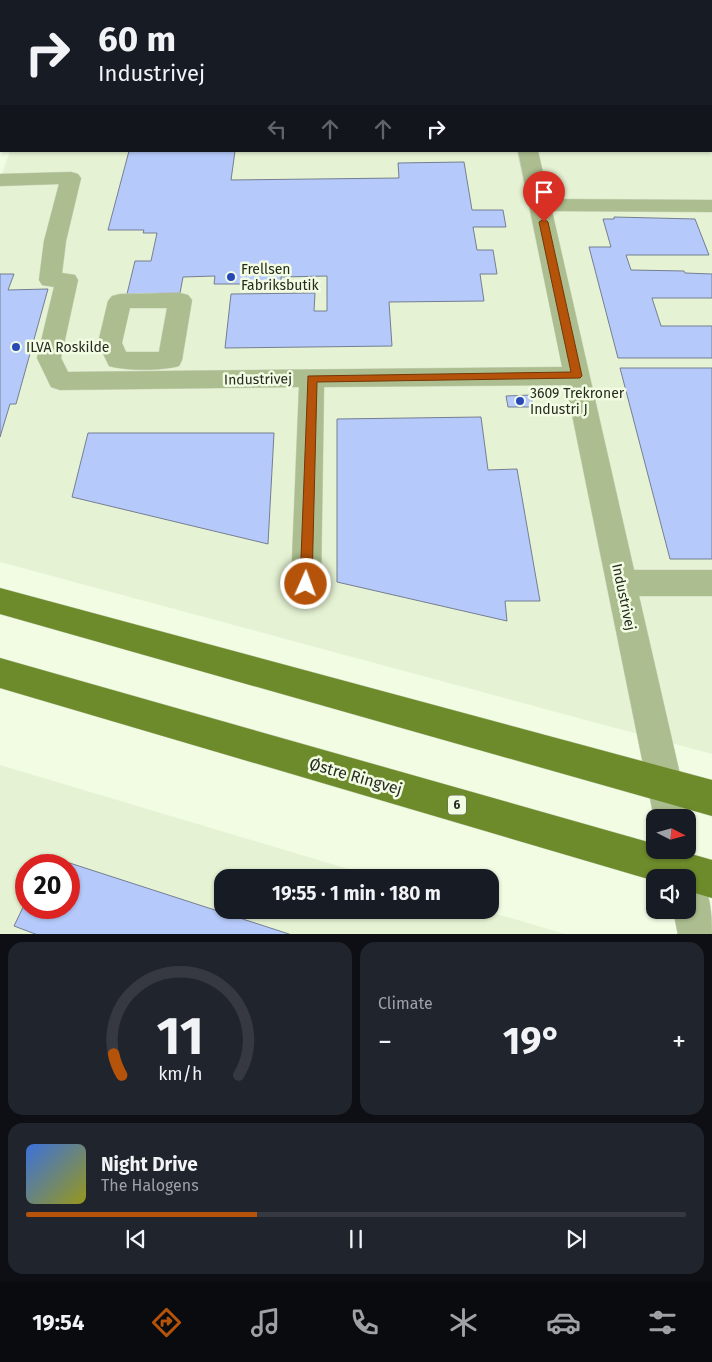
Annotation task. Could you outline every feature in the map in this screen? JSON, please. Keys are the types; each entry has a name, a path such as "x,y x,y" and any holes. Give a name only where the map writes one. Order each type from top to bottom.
{"main road":[{"path":"0,601 668,801 712,798"},
{"name":"Østre Ringvej","path":"0,673 675,869"}],"street":[{"name":"Industrivej","path":"528,152 668,801"},
{"name":"Industrivej","path":"0,180 71,178 55,241 50,280 67,280 49,358 60,381 143,370 312,378 577,376"},
{"path":"540,205 712,206"},
{"path":"306,584 312,378"},
{"path":"621,583 712,583"},
{"path":"696,919 698,934"}],"shaded area":[{"path":"10,152 712,152 712,754 0,562 0,179"},
{"path":"0,765 348,869 214,869 214,919 499,919 499,915 565,934 0,934"}],"building":[{"path":"129,152 235,152 231,180 399,178 398,163 464,162 472,210 503,210 506,227 473,227 477,250 493,250 497,274 480,274 484,301 389,302 392,346 225,348 231,294 315,293 314,311 327,311 327,276 281,277 281,284 214,284 215,276 183,277 180,293 127,294 135,261 151,261 157,233 143,233 144,230 108,230"},
{"path":"614,217 695,219 709,255 626,255 631,270 684,271 685,273 712,274 712,298 652,298 661,326 712,326 712,358 618,358 589,247 611,247 603,219 614,219"},
{"name":"ILVA Roskilde","path":"0,274 14,274 8,290 48,289 16,404 10,404 0,437"},
{"path":"620,368 712,368 712,559 670,559"},
{"name":"3609 Trekroner Industri J","path":"531,395 533,407 508,407 506,396"},
{"path":"481,417 488,470 517,469 540,601 505,601 507,621 337,582 337,419"},
{"path":"88,433 274,433 268,544 72,497"},
{"path":"80,866 214,910 214,919 243,919 289,934 35,934 14,926 17,919 80,919"}],"place":[{"name":"Frellsen Fabriksbutik","path":"231,277"},
{"name":"ILVA Roskilde","path":"16,347"},
{"name":"3609 Trekroner Industri J","path":"520,401"}],"route":[{"path":"306,584 312,378 577,376 544,222"}]}
